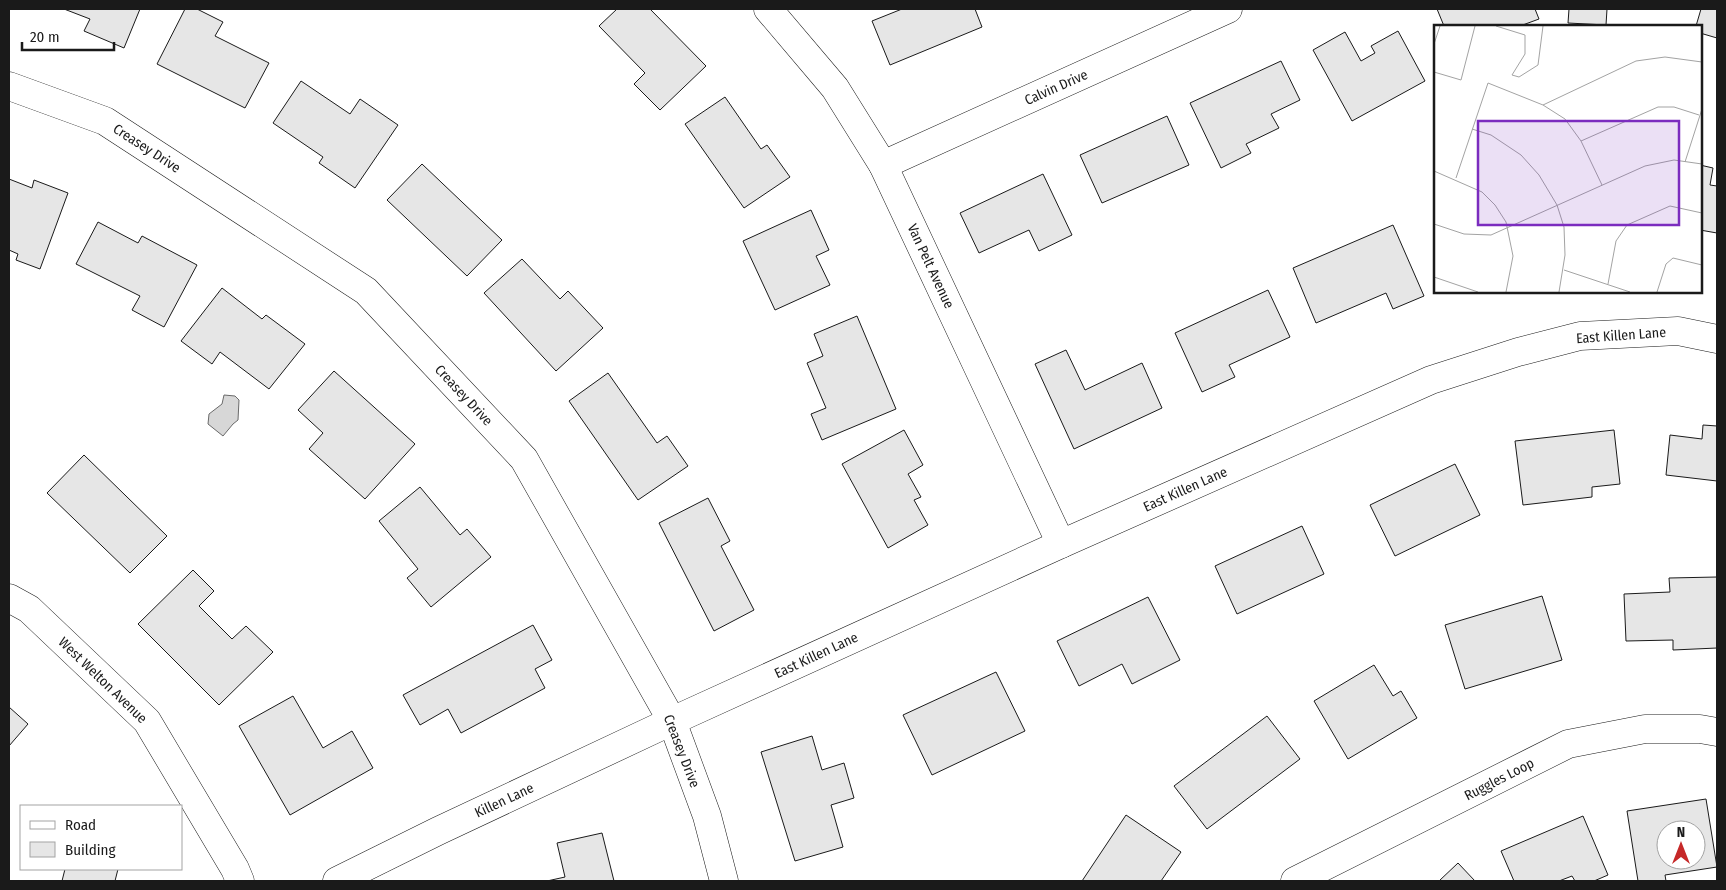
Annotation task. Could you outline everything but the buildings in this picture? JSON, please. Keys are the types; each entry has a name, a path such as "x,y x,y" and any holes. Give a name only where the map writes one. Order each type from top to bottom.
{"street":[{"name":"Van Pelt Avenue","path":"768,9 835,88 883,164 1061,544"},
{"name":"Calvin Drive","path":"883,164 1228,9"},
{"name":"Creasey Drive","path":"9,86 105,121 366,291 524,459 672,720 707,816 724,881"},
{"name":"East Killen Lane","path":"672,720 1061,544 1431,380 1518,352 1580,336 1678,331 1717,338"},
{"name":"West Welton Avenue","path":"9,598 29,609 147,721 235,869 240,881"},
{"name":"Killen Lane","path":"337,881 672,720"},
{"name":"Ruggles Loop","path":"1294,881 1568,744 1645,729 1700,729 1717,732"}],"shaded area":[{"path":"224,395 235,396 239,400 238,420 223,436 208,424 209,414 222,404"}]}
